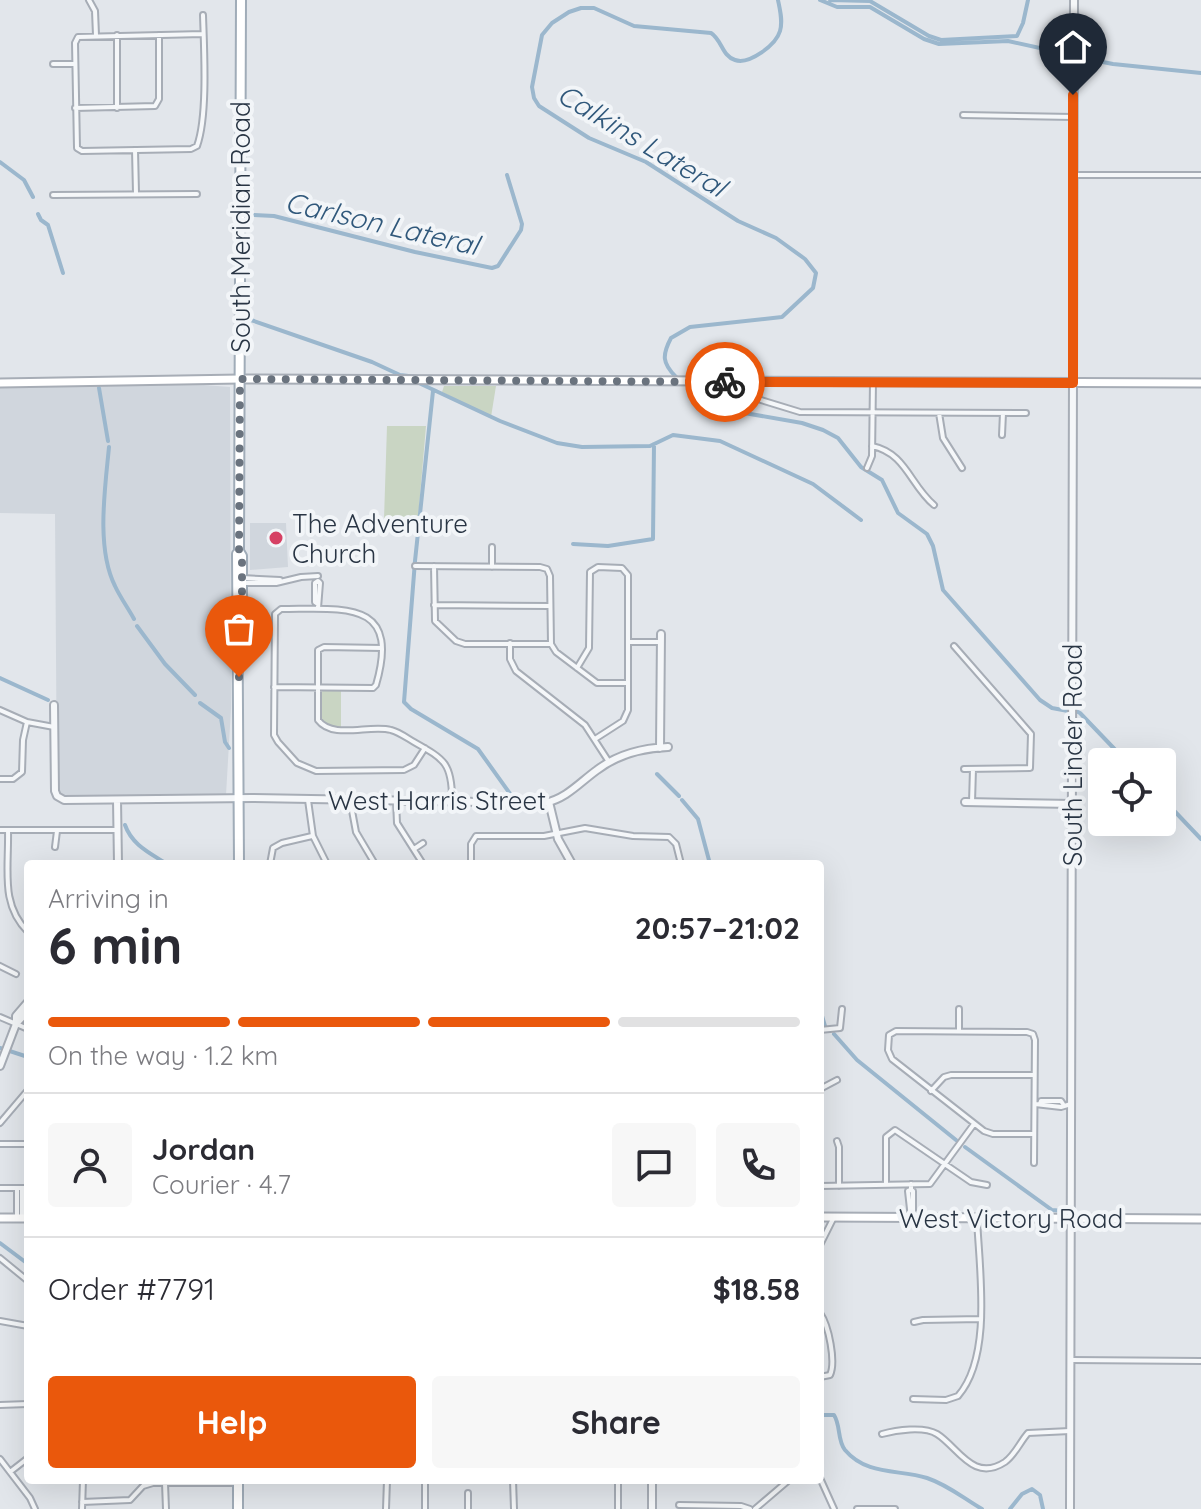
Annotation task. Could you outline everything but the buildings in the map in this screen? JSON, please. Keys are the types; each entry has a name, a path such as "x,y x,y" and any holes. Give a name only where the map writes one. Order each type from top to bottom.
{"main road":[{"name":"South Meridian Road","path":"239,860 240,608 237,604 240,581 241,0"},
{"path":"0,383 240,379 1201,383"},
{"name":"West Victory Road","path":"824,1217 911,1215 1201,1219"},
{"path":"0,1218 22,1218"},
{"path":"238,1484 238,1509"}],"street":[{"path":"89,0 95,11 96,35"},
{"name":"South Linder Road","path":"1070,1509 1071,1218 1067,1104 1072,804 1074,0"},
{"path":"203,15 203,34 203,95 197,146 191,149 82,151 77,148 75,43 78,37 203,34"},
{"path":"117,35 117,108"},
{"path":"75,108 152,108 157,104 159,35"},
{"path":"53,64 75,64"},
{"path":"963,115 1073,117"},
{"path":"135,150 136,193"},
{"path":"1073,175 1201,175"},
{"path":"53,195 197,194"},
{"path":"867,468 872,456 873,382"},
{"path":"761,400 800,412 1026,413"},
{"path":"939,413 939,430 962,468"},
{"path":"1002,435 1003,413"},
{"path":"872,446 895,455 905,466 915,486 934,505"},
{"path":"492,547 492,567"},
{"path":"415,566 547,569 550,576 551,644 556,652 597,683 628,683"},
{"path":"434,566 435,621 460,643 551,644"},
{"path":"577,668 589,648 589,575 592,569 598,567 625,570 628,575 627,716 595,739"},
{"path":"240,581 276,578 282,581 318,576 318,607"},
{"path":"434,605 550,606"},
{"path":"274,687 373,688 376,685 382,635 380,629 355,610 318,607 278,611 275,616 274,687 274,735 297,763 306,769 404,770 414,765 425,748"},
{"path":"628,642 660,638"},
{"name":"West Harris Street","path":"54,727 57,796 64,800 239,798 452,799 487,804 549,802 571,792 609,762 632,752 664,747 660,638"},
{"path":"510,643 510,659 516,671 578,718 609,762"},
{"path":"954,646 1031,734 1030,768 964,769"},
{"path":"382,648 324,647 318,650 317,716 321,725 332,729 389,729 425,748 440,757 448,767 452,779 452,799"},
{"path":"0,710 27,722 54,727 54,705"},
{"path":"0,779 19,777 27,722"},
{"path":"973,769 968,802 1072,804"},
{"path":"117,800 118,860"},
{"path":"308,800 313,836 325,860"},
{"path":"350,800 356,832 373,860"},
{"path":"396,800 397,823 421,860"},
{"path":"549,802 562,849 569,860"},
{"path":"471,860 473,838 480,835 557,834 596,828 633,836 673,839 680,860"},
{"path":"0,830 118,830"},
{"path":"1,888 9,847 8,830"},
{"path":"55,847 57,831"},
{"path":"271,860 273,848 313,836"},
{"path":"414,849 423,843"},
{"path":"2,896 9,914 24,928"},
{"path":"0,966 16,974"},
{"path":"0,1072 16,1016 24,1007"},
{"path":"824,1030 840,1028 842,1009"},
{"path":"959,1009 959,1031"},
{"path":"16,1024 24,1015"},
{"path":"0,1017 24,1027"},
{"path":"1034,1134 993,1134 974,1124 892,1059 888,1050 891,1033 959,1031 1033,1034 1037,1104 1034,1163"},
{"path":"0,1066 5,1054"},
{"path":"931,1091 944,1077 951,1075 1035,1075"},
{"path":"824,1087 837,1080"},
{"path":"0,1123 24,1095"},
{"path":"1037,1104 1041,1107 1067,1104"},
{"path":"824,1186 886,1184 911,1187 930,1184 974,1124"},
{"path":"886,1184 886,1137 892,1131 899,1131 971,1182 987,1185"},
{"path":"837,1141 839,1186"},
{"path":"0,1144 24,1144"},
{"path":"911,1187 911,1215"},
{"path":"0,1188 23,1188 22,1218"},
{"path":"824,1237 834,1217"},
{"path":"913,1399 946,1400 962,1393 980,1346 977,1218"},
{"path":"0,1258 24,1278"},
{"path":"914,1322 981,1319"},
{"path":"824,1320 833,1368 830,1375 824,1376"},
{"path":"0,1321 24,1325"},
{"path":"1071,1360 1201,1361"},
{"path":"0,1405 24,1404"},
{"path":"882,1434 930,1431 969,1464 994,1467 1007,1461 1028,1433 1070,1431"},
{"path":"0,1459 35,1509"},
{"path":"10,1472 24,1461"},
{"path":"82,1509 83,1484"},
{"path":"82,1502 130,1500 143,1486 158,1484"},
{"path":"165,1484 166,1509"},
{"path":"386,1509 387,1484"},
{"path":"425,1484 425,1509"},
{"path":"513,1484 514,1509"},
{"path":"618,1484 618,1509"},
{"path":"652,1484 652,1509"},
{"path":"679,1505 752,1509 784,1484"},
{"path":"823,1484 834,1509"},
{"path":"468,1493 468,1509"},
{"path":"857,1509 895,1509"}],"shaded area":[{"path":"178,383 230,387 231,709 226,795 57,797 55,514 0,513 0,387"},
{"path":"250,523 286,523 288,567 250,570"}],"green space":[{"path":"444,386 496,386 491,417 442,392"},
{"path":"387,426 426,426 418,519 384,519"},
{"path":"341,691 341,727 328,726 321,718 320,692"}],"waterway":[{"name":"Calkins Lateral","path":"676,377 665,359 671,338 690,327 782,317 813,288 816,273 805,259 776,238 738,221 646,162 589,138 539,106 532,87 542,35 552,23 569,12 594,8 634,26 711,33 727,55 741,61 761,53 777,36 781,23 778,0"},
{"path":"820,0 837,7 870,7 924,39 939,44 1008,41 1067,54"},
{"name":"Calkins Lateral","path":"830,0 870,1 941,40 1017,36 1028,0"},
{"path":"1082,58 1201,73"},
{"path":"0,162 24,180 33,197"},
{"name":"Carlson Lateral","path":"254,215 274,216 492,268 498,266 522,224 507,175"},
{"path":"38,214 48,225 63,273"},
{"name":"Carlson Lateral","path":"251,320 372,362 400,375 417,377"},
{"name":"Carlson Lateral","path":"421,384 500,421 557,443 582,447 650,446 673,435 720,441 813,484 861,520"},
{"path":"99,388 108,441"},
{"name":"Calkins Lateral","path":"688,389 733,411 802,423 838,438 861,467 882,480 898,513 927,534 933,546 943,590 1040,700 1052,708 1068,711"},
{"path":"433,391 404,702 478,749 511,795"},
{"path":"573,544 608,546 653,539 654,444"},
{"path":"109,447 103,518 105,554 115,586 134,619"},
{"path":"137,626 165,664 195,695"},
{"path":"0,678 48,700"},
{"path":"200,703 221,718 229,748"},
{"name":"Calkins Lateral","path":"1076,711 1114,748"},
{"path":"657,774 679,796"},
{"path":"682,800 698,819 709,860"},
{"name":"Calkins Lateral","path":"1176,813 1201,839"},
{"path":"125,825 137,843 161,860"},
{"path":"834,1034 857,1060 956,1140"},
{"path":"0,1048 24,1056"},
{"path":"965,1147 1052,1210 1065,1211"},
{"path":"0,1243 24,1261"},
{"path":"824,1415 834,1415 845,1450 863,1464 927,1478 982,1509"},
{"path":"1010,1509 1022,1494 1032,1489 1040,1495 1043,1509"}],"way so far":[{"path":"239,677 239,608 242,604 242,556 239,551 240,379 725,382"}],"place":[{"name":"The Adventure Church","path":"276,538"}],"route":[{"path":"725,382 1073,383 1073,95"}]}
